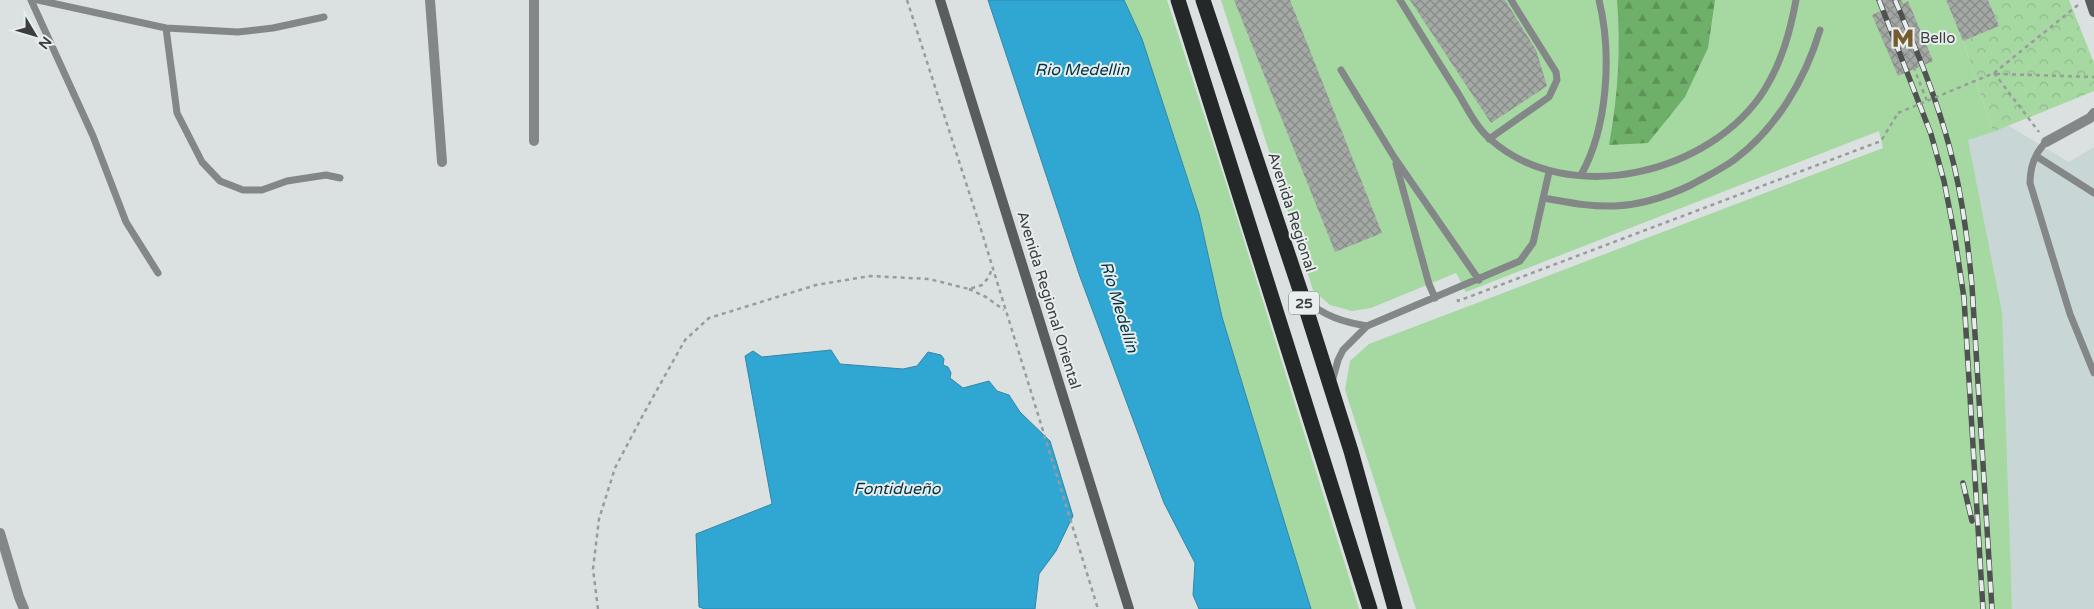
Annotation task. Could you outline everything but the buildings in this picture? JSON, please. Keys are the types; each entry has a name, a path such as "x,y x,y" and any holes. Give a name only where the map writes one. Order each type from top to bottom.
{"highway":[{"name":"25","path":"1178,0 1370,609"},
{"name":"Avenida Regional","path":"1203,0 1302,296 1351,451 1395,609"}],"main road":[{"name":"Avenida Regional Oriental","path":"940,0 1129,609"},
{"path":"2090,0 2094,12"}],"street":[{"path":"430,0 442,162"},
{"path":"534,0 534,141"},
{"path":"2046,142 2093,117"},
{"path":"0,533 24,609"}],"lane":[{"path":"31,0 93,136 126,222 158,273"},
{"path":"38,0 166,28 238,32 273,28 324,17"},
{"path":"1400,0 1474,119 1489,139 1510,154 1549,172 1597,177 1629,174 1661,166 1690,155 1720,138 1742,117 1765,90 1779,63 1791,30 1796,0"},
{"path":"1489,139 1532,107 1546,100 1554,89 1557,80 1556,72 1511,0"},
{"path":"1581,175 1591,156 1596,140 1604,95 1604,19 1599,0"},
{"path":"166,28 177,113 202,162 220,181 243,190 262,190 287,181 326,175 340,178"},
{"path":"1543,198 1586,206 1616,206 1647,201 1674,193 1710,175 1734,160 1758,138 1783,109 1801,82 1820,30"},
{"path":"1341,70 1394,157 1479,280"},
{"path":"2046,142 2036,156 2030,177 2032,192 2070,314 2094,373"},
{"path":"2036,156 2094,193"},
{"path":"1394,157 1435,298"},
{"path":"1331,388 1338,360 1343,350 1366,326 1479,280 1520,261 1533,243 1549,172"},
{"path":"1302,296 1330,316 1347,323 1366,326"}],"path":[{"path":"907,0 992,266 1098,609"},
{"path":"1887,0 1927,101"},
{"path":"1454,290 1458,301 1881,141 1898,113 1994,74 2084,0"},
{"path":"1994,74 2094,77"},
{"path":"1994,74 2046,142"},
{"path":"969,289 982,285 989,277 992,266"},
{"path":"598,609 593,569 600,519 615,468 686,340 709,318 816,286 870,276 929,279 969,289 986,297 1005,311"}],"shaded area":[{"path":"2009,126 2069,162 2094,147 2094,609 2010,609 1967,140"}],"green space":[{"path":"1124,0 1167,0 1359,609 1311,609 1222,317 1199,214 1142,39"},
{"path":"1221,0 1946,0 1963,41 1993,132 1968,140 2002,312 2012,609 1416,609 1345,390 1350,361 1369,344 1883,148 1879,131 1466,292 1456,273 1371,308 1352,311 1330,305 1313,290"},
{"path":"1617,0 1715,0 1708,48 1685,97 1648,143 1609,145 1615,109 1618,72"},
{"path":"1988,0 2069,0 2094,63 2094,91 1993,132 1963,41 1998,26"}],"water":[{"name":"Rio Medellin","path":"988,0 1124,0 1142,39 1199,214 1222,317 1311,609 1199,609 1193,595 1195,563 1164,503 1079,274"},
{"name":"Fontidueño","path":"831,350 840,364 903,369 917,366 928,352 941,355 944,359 943,365 948,367 951,373 950,378 963,388 989,381 997,391 1009,395 1020,412 1050,441 1073,516 1056,551 1039,574 1035,609 705,609 699,607 696,534 772,504 745,356 753,351 762,357"}],"railway":[{"path":"1879,0 1931,134 1944,181 1954,232 1964,298 1983,609"},
{"path":"1895,0 1939,112 1950,148 1962,206 1972,286 1992,609"},
{"path":"1963,483 1972,521"}],"place":[{"name":"Bello","path":"1903,38"}],"water label":[{"name":"Río Medellín","path":"1119,307"}]}
